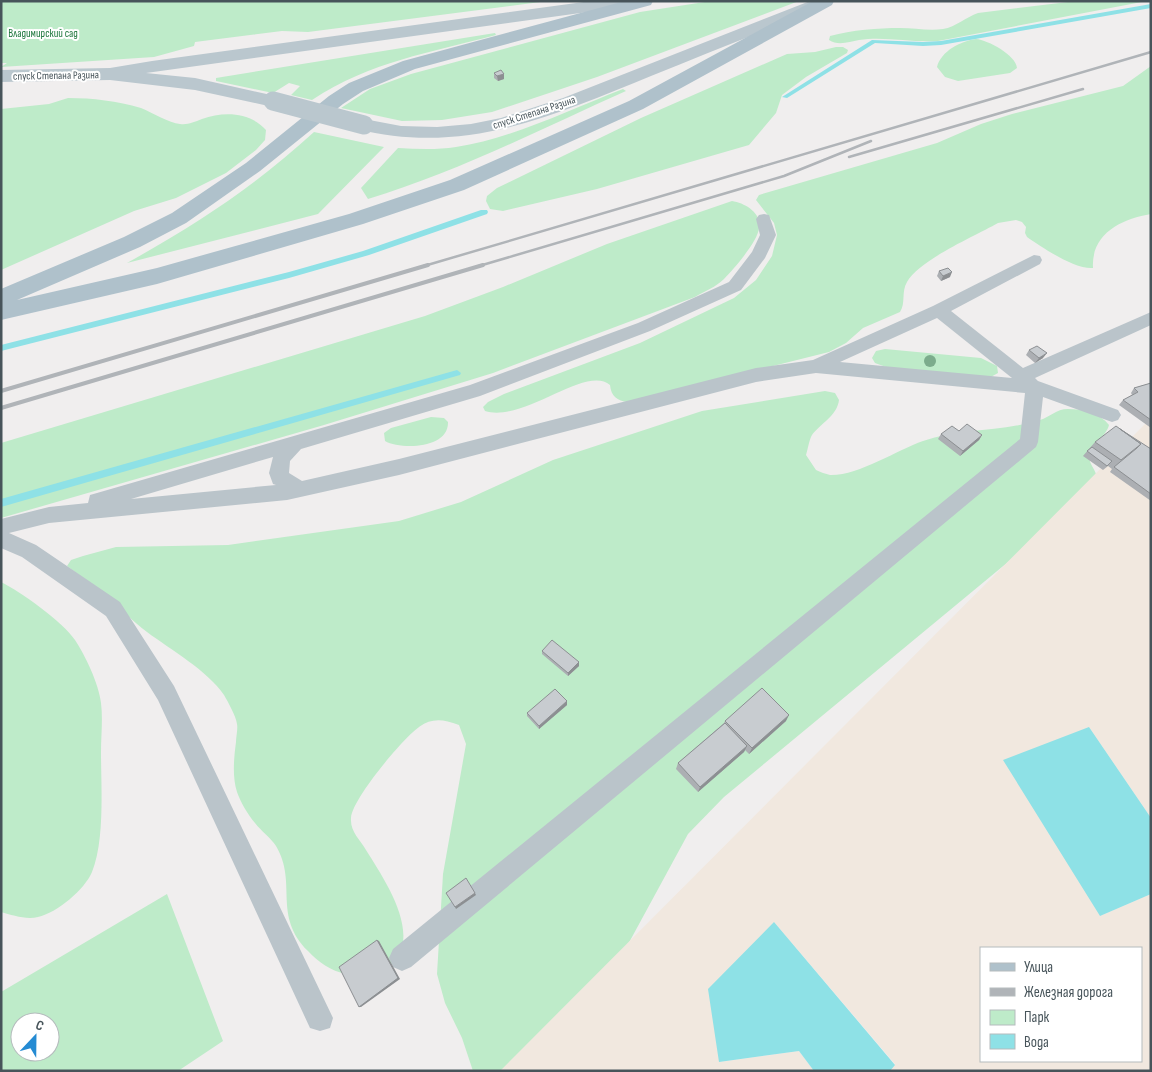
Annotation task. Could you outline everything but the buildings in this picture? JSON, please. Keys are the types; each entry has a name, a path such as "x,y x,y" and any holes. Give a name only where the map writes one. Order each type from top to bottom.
{"main road":[{"name":"спуск Степана Разина","path":"110,74 152,66 327,41 631,1"},
{"path":"1,298 132,242 179,218 253,167 336,100 356,87 409,65 645,1"},
{"name":"спуск Степана Разина","path":"1,76 110,74 195,84 364,125 408,134 436,134 497,126 551,109 825,2"},
{"path":"1,312 166,273 356,219 457,186 636,105 825,2"}],"lane":[{"path":"1,527 49,515 474,392 644,326 735,286 759,254 768,235 764,219"},
{"path":"816,366 939,310 1034,260"},
{"path":"939,310 1028,381 1112,415"},
{"path":"49,515 287,492 408,464 756,375 816,366 1028,381 1151,318"},
{"path":"402,958 1029,442 1028,381"},
{"path":"294,444 280,460 277,468 280,478 301,489"},
{"path":"1,539 29,551 113,609 166,693 320,1018"}],"green space":[{"name":"Владимирский сад","path":"1,1 548,1 308,32 282,31 195,42 194,46 154,57 1,67 7,63 1,63"},
{"path":"711,1 799,1 597,77 492,112 442,120 402,121 341,108 370,89 411,74 640,12"},
{"path":"1076,1 1147,1 938,41 869,39 840,43 829,40 830,36 847,32 883,28 943,29 978,13"},
{"path":"495,33 496,35 424,53 379,67 356,76 312,100 291,95 300,86 289,83 273,93 216,81 216,78"},
{"path":"976,39 987,42 1007,53 1017,68 1010,73 958,81 945,77 937,67 943,56 952,48"},
{"path":"843,47 848,50 847,53 806,77 782,95 776,113 749,145 597,189 503,211 490,209 486,201 487,196 497,188 641,118 787,54 815,52"},
{"path":"1151,66 1151,214 1129,220 1110,230 1097,246 1093,268 1086,268 1068,262 1027,237 1025,233 1026,227 1022,222 1016,220 998,223 948,249 923,265 907,282 900,312 863,328 846,343 829,352 628,402 615,397 610,385 599,381 586,382 570,387 518,409 501,412 485,411 483,407 488,402 504,394 640,343 734,298 756,280 772,256 777,235 774,223 756,200 759,195 937,143 981,124 1012,114 1123,86"},
{"path":"623,89 626,91 434,176 368,199 361,188 398,148 442,149 477,143 541,123"},
{"path":"68,98 105,100 141,108 171,122 180,124 188,124 210,116 228,114 245,116 260,124 266,130 265,140 256,150 226,173 176,198 134,211 1,270 1,109 49,104"},
{"path":"314,132 384,147 318,214 127,263 225,203 270,170"},
{"path":"732,201 747,206 755,213 759,223 758,234 745,255 724,279 714,287 695,297 493,373 324,425 1,518 1,443 425,316 503,287 607,244"},
{"path":"885,349 981,358 997,366 998,373 989,378 886,367 875,363 872,358 876,351"},
{"path":"825,391 835,393 839,400 838,406 832,415 812,435 806,455 816,470 821,472 830,475 853,471 913,445 937,437 1026,424 1044,419 1060,410 1073,409 1101,417 1109,425 1091,450 1090,463 1096,476 1094,491 724,797 688,834 607,983 534,1071 473,1071 462,1038 445,1003 437,974 443,874 466,744 459,725 441,720 427,722 421,726 388,759 372,779 353,810 351,818 352,827 391,892 402,925 403,941 399,955 388,967 377,973 358,977 335,971 316,959 297,938 288,912 282,860 276,846 252,820 238,796 234,774 237,724 234,713 224,695 208,677 142,628 107,596 67,566 71,560 116,547 228,545 399,521 461,502 553,460 702,411"},
{"path":"431,417 444,418 448,422 446,431 441,438 423,445 412,446 402,446 385,441 384,433 391,428"},
{"path":"1,582 41,608 75,640 91,670 98,687 101,703 101,829 92,872 83,886 70,899 53,911 33,918 19,917 1,912"},
{"path":"167,894 223,1041 178,1071 1,1071 1,992"}],"sand":[{"path":"1151,418 1151,818 1089,727 1100,916 1151,894 1151,1071 890,1071 895,1064 774,922 720,1062 799,1051 814,1071 500,1071"}],"water":[{"path":"1089,727 1151,818 1151,894 1100,916 1003,760"},
{"path":"774,922 895,1065 890,1071 814,1071 799,1051 719,1062 708,989"}],"waterway":[{"path":"785,97 874,41 923,44 941,43 1151,6"},
{"path":"1,348 289,275 366,253 484,212"},
{"path":"1,503 457,373"}],"railway":[{"path":"424,266 1151,52"},
{"path":"849,157 1083,89"},
{"path":"479,266 784,176 871,141"},
{"path":"1,391 428,265"},
{"path":"1,408 483,265"}]}
